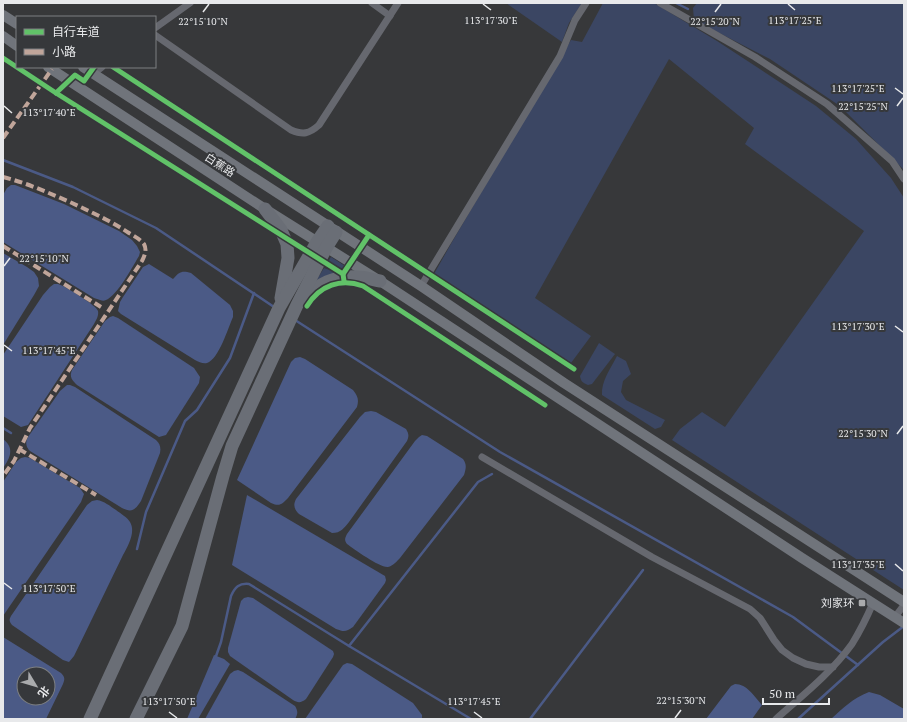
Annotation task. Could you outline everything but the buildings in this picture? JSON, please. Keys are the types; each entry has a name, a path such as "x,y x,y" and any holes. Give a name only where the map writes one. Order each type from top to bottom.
{"highway":[{"path":"265,209 281,230 287,244 288,258 279,308"},
{"path":"90,719 279,308 332,229"},
{"path":"136,719 182,626 232,446 297,305 322,245"},
{"path":"297,305 311,291 324,282 342,277 358,277 380,281"}],"main road":[{"path":"3,15 16,23"},
{"path":"3,36 16,45"},
{"name":"白蕉路","path":"50,68 265,209 380,281 904,624"},
{"path":"84,68 420,286 564,383 904,604"}],"street":[{"path":"156,27 190,3"},
{"path":"372,3 390,16"},
{"path":"156,36 291,130 298,133 305,133 313,130 319,125 398,3"},
{"path":"420,286 560,56 575,20 586,3"},
{"path":"660,3 755,57 827,104 892,161 904,179"},
{"path":"93,74 101,68"},
{"path":"482,457 652,557 750,610 760,618 782,650 793,658 806,664 819,667 833,667"},
{"path":"776,719 825,676 833,667 852,643 864,624 873,603"},
{"path":"895,617 904,604"}],"shaded area":[{"path":"506,3 582,3 569,23 562,42"},
{"path":"603,3 654,3 717,41 816,106 856,139 891,178 904,198 904,590 672,440 680,429 702,412 725,427 864,231 745,144 754,128 669,59 535,298 591,336 571,363 434,274 571,40 582,42"},
{"path":"697,3 904,3 904,171 840,106 770,59 694,20 693,8"},
{"path":"11,185 15,185 64,204 119,231 132,240 140,252 139,256 115,293 103,301 94,298 3,242 3,195 7,188"},
{"path":"3,253 34,272 38,278 39,286 3,345"},
{"path":"331,257 345,266 343,268 336,268 327,263"},
{"path":"149,264 173,279 181,272 191,273 230,305 233,311 233,317 226,335 215,356 207,363 195,360 118,311 123,297 143,267"},
{"path":"324,268 336,272 337,275 314,284"},
{"path":"54,284 63,286 88,302 96,308 98,311 98,316 28,425 21,427 3,416 3,355 43,295"},
{"path":"113,316 194,368 200,377 199,383 166,435 159,437 77,385 72,378 72,370 105,321"},
{"path":"599,343 615,354 592,384 588,385 582,382 580,376"},
{"path":"617,356 626,361 631,374 623,381 621,392 626,400 665,420 661,427 655,429 602,395 603,385"},
{"path":"300,357 353,390 358,398 358,405 288,498 277,505 271,503 237,480 291,362 295,358"},
{"path":"67,385 75,387 156,440 159,444 160,453 141,501 133,510 122,508 30,451 26,445 28,437 60,391"},
{"path":"365,412 376,412 406,429 408,439 349,522 340,531 332,533 299,514 294,507 295,501 360,417"},
{"path":"422,435 427,436 463,459 466,467 464,475 400,558 392,566 384,567 367,558 347,544 345,538 415,441"},
{"path":"3,439 9,446 10,453 8,461 3,468"},
{"path":"25,457 30,458 80,488 84,494 81,502 3,616 3,482 16,462"},
{"path":"247,495 385,576 385,583 353,627 345,631 336,629 232,565"},
{"path":"97,500 107,504 127,519 132,526 132,534 131,539 74,656 69,662 63,660 12,625 10,620 11,616 87,505 92,501"},
{"path":"248,597 253,598 333,651 333,657 306,699 303,701 298,702 293,700 230,656 228,648 241,601"},
{"path":"3,637 50,666 16,666 16,706 52,706 46,719 3,719"},
{"path":"214,655 224,659 230,664 198,719 187,719"},
{"path":"347,663 352,664 413,703 422,715 422,719 305,719 343,665"},
{"path":"56,670 64,677 63,684 56,698"},
{"path":"238,670 295,706 297,709 297,716 295,719 205,719 230,674"},
{"path":"735,684 747,688 762,705 752,719 706,719 731,686"},
{"path":"869,692 880,695 904,709 904,719 831,719 853,700"}],"waterway":[{"path":"676,3 688,9"},
{"path":"3,160 73,187 156,228 274,307"},
{"path":"137,549 146,512 185,421 197,410 230,358 254,293"},
{"path":"295,320 500,452 793,617 858,665"},
{"path":"3,428 11,433"},
{"path":"349,646 478,482 492,474"},
{"path":"530,719 643,570"},
{"path":"215,659 221,642 231,596 238,586 249,584 471,719"},
{"path":"798,719 883,642 904,626"}],"marked path":[{"path":"3,138 52,69"},
{"path":"3,177 21,182 46,192 101,217 139,239 145,246 145,255 142,261 30,428 14,461 3,476"},
{"path":"3,246 101,307"},
{"path":"19,449 96,495"}],"cycle path":[{"path":"3,58 16,67"},
{"path":"18,68 343,274"},
{"path":"56,93 75,75 84,81 93,68"},
{"path":"115,68 574,369"},
{"path":"344,281 343,274 369,235"},
{"path":"307,306 318,293 332,285 347,283 363,286 545,405"}],"place":[{"name":"刘家环","path":"862,603"}]}
